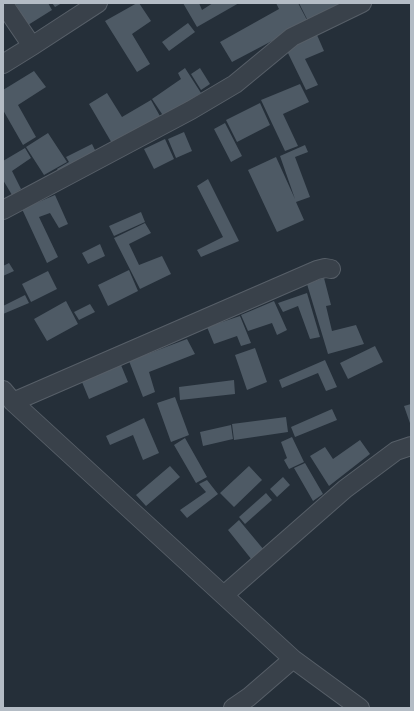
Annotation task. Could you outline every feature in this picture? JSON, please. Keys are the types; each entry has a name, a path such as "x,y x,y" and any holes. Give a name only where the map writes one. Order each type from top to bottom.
{"street":[{"path":"3,3 32,46"},
{"path":"3,64 98,3"},
{"path":"3,210 197,106 235,84 292,37 362,3"},
{"path":"331,269 325,268 317,270 8,396 293,659 360,708"},
{"path":"224,595 345,489 396,451 411,446"},
{"path":"232,708 250,697 293,659"}],"building":[{"path":"15,3 48,3 52,10 28,25"},
{"path":"52,3 62,3 55,7"},
{"path":"139,3 151,21 132,34 150,64 137,72 105,21"},
{"path":"183,3 199,3 202,10 213,3 239,3 197,27"},
{"path":"276,3 298,3 308,22 232,62 220,42 279,9"},
{"path":"299,3 347,3 308,21"},
{"path":"188,23 195,32 169,51 162,42"},
{"path":"317,35 324,51 305,59 318,85 306,90 286,49"},
{"path":"185,68 201,93 164,117 152,99 181,79 178,73"},
{"path":"200,68 210,84 201,90 191,74"},
{"path":"34,71 46,87 18,105 36,137 23,145 3,110 3,90"},
{"path":"300,84 309,102 283,114 298,146 285,151 261,100"},
{"path":"107,93 122,117 151,100 161,118 113,145 89,104"},
{"path":"260,103 270,125 237,142 226,120"},
{"path":"225,123 242,156 231,162 214,129"},
{"path":"184,132 192,151 176,158 168,139"},
{"path":"48,133 67,162 44,175 26,147"},
{"path":"165,139 174,159 154,169 144,149"},
{"path":"92,144 98,156 61,175 57,169 69,162 66,157"},
{"path":"305,145 308,152 295,157 310,197 296,202 304,220 277,232 248,170 276,157 295,199 280,156"},
{"path":"25,148 31,158 12,171 21,189 12,195 3,180 3,161"},
{"path":"208,179 239,241 201,257 197,250 223,237 197,186"},
{"path":"55,195 68,224 59,228 50,213 39,217 58,257 47,263 22,209"},
{"path":"141,212 145,222 114,236 109,226"},
{"path":"145,223 151,233 129,244 139,265 162,256 171,274 140,289 114,238"},
{"path":"100,244 105,256 88,264 82,253"},
{"path":"9,263 14,271 3,276 3,266"},
{"path":"129,270 138,291 108,306 98,285"},
{"path":"48,271 57,289 31,302 22,284"},
{"path":"324,278 331,305 326,306 332,331 356,325 364,344 328,354 307,284"},
{"path":"307,293 320,337 310,339 298,306 283,312 278,303"},
{"path":"25,295 29,303 3,314 3,306"},
{"path":"66,301 78,324 47,341 34,319"},
{"path":"274,301 287,330 277,335 272,323 248,331 241,315"},
{"path":"90,304 95,312 79,320 74,312"},
{"path":"240,316 251,343 241,346 237,336 214,344 207,327"},
{"path":"187,339 195,354 149,372 155,392 143,397 129,361"},
{"path":"375,346 383,362 348,379 340,363"},
{"path":"255,348 267,382 247,390 235,355"},
{"path":"325,360 337,387 326,391 318,373 282,388 279,380"},
{"path":"121,365 128,382 89,399 82,382"},
{"path":"234,380 235,394 180,400 179,387"},
{"path":"175,397 189,435 171,442 157,403"},
{"path":"411,404 411,426 404,406"},
{"path":"332,409 337,420 295,437 291,427"},
{"path":"286,417 288,432 234,440 232,424"},
{"path":"144,418 159,453 143,460 133,435 110,445 106,436"},
{"path":"231,425 233,439 203,446 200,432"},
{"path":"292,437 304,462 289,469 284,460 287,458 281,442"},
{"path":"185,438 207,477 196,483 174,445"},
{"path":"360,440 370,454 329,486 310,456 325,447 333,459"},
{"path":"305,463 323,494 313,501 294,468"},
{"path":"170,466 180,477 146,506 136,495"},
{"path":"249,466 262,480 234,507 220,493"},
{"path":"283,477 290,485 277,497 270,489"},
{"path":"207,480 218,494 187,518 180,510 206,492 199,484"},
{"path":"266,493 272,500 245,524 239,517"},
{"path":"239,520 264,550 252,560 228,530"}]}
